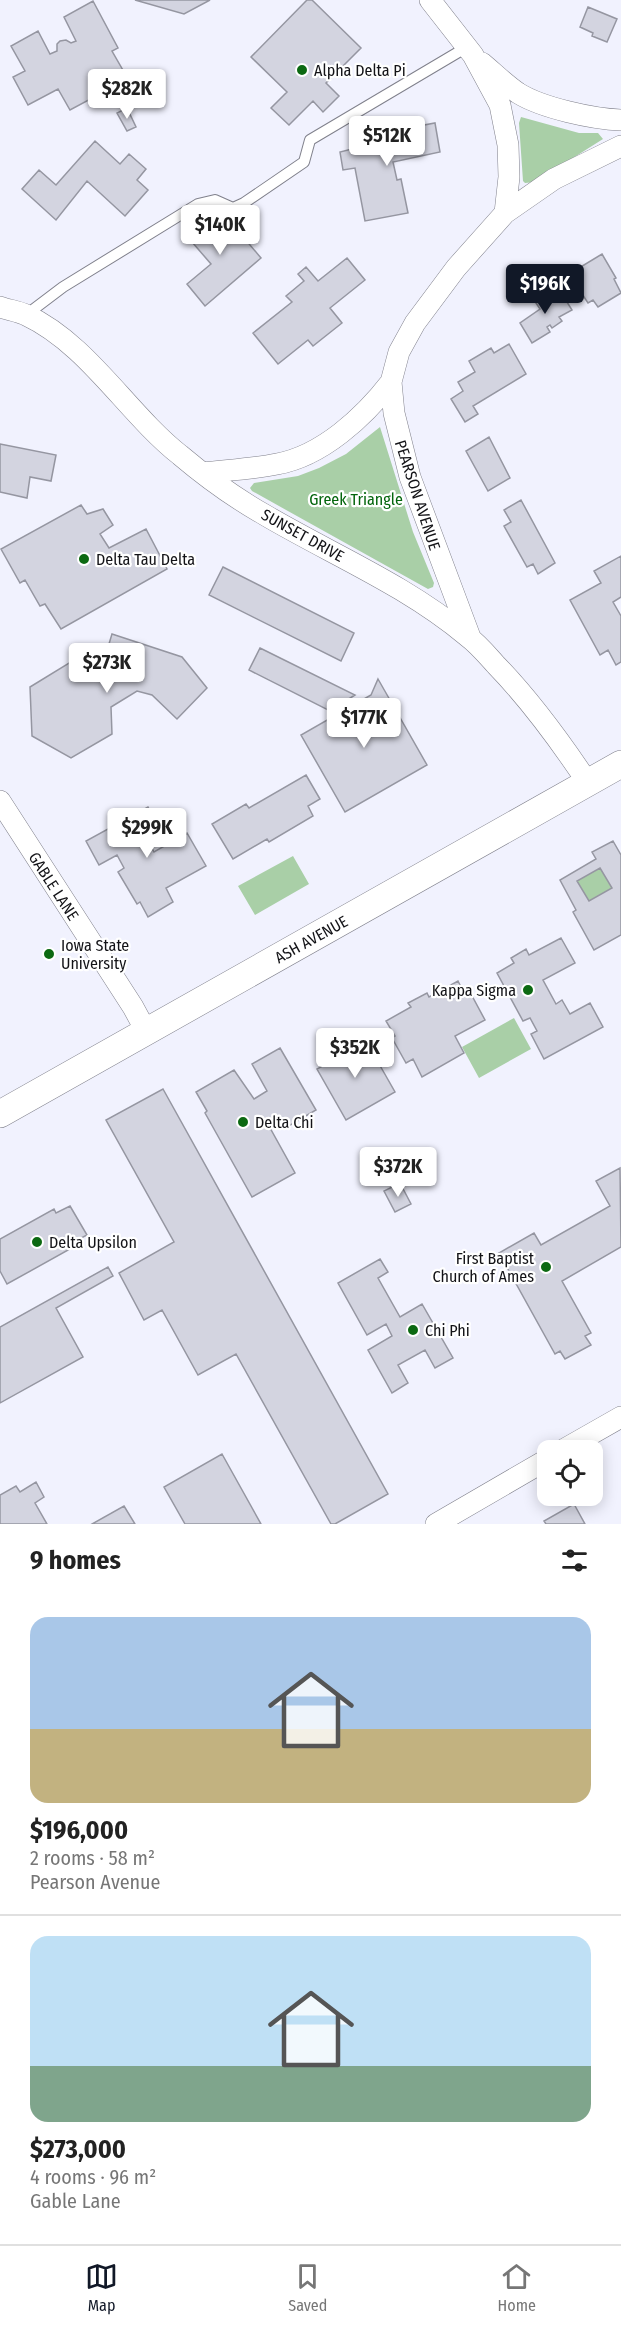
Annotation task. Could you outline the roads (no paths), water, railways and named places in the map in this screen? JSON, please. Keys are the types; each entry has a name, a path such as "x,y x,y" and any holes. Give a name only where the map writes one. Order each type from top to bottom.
{"street":[{"path":"430,0 470,51 500,105 508,145 510,177 506,213"},
{"path":"470,51 519,93 560,110 605,120 621,120"},
{"name":"PEARSON AVENUE","path":"470,638 410,477 394,413 391,382 399,352 415,323 456,268 506,213 554,179 621,146"},
{"name":"SUNSET DRIVE","path":"0,307 26,315 61,337 95,369 153,431 203,472 264,515 411,595 470,638 507,676 543,719 588,783"},
{"name":"PEARSON AVENUE","path":"203,472 279,464 315,450 368,411 391,382"},
{"name":"ASH AVENUE","path":"0,1114 621,764"},
{"name":"GABLE LANE","path":"0,801 133,1007 146,1031"},
{"path":"581,1440 621,1417"},
{"path":"436,1524 537,1465"}],"lane":[{"path":"26,315 63,287 198,204 215,200 233,208 244,203 303,162 310,140 470,51"}],"place":[{"name":"Alpha Delta Pi","path":"302,70"},
{"name":"Delta Tau Delta","path":"84,559"},
{"name":"Iowa State University","path":"49,954"},
{"name":"Kappa Sigma","path":"528,990"},
{"name":"Delta Chi","path":"243,1122"},
{"name":"Delta Upsilon","path":"37,1242"},
{"name":"First Baptist Church of Ames","path":"546,1267"},
{"name":"Chi Phi","path":"413,1330"}],"park label":[{"name":"Greek Triangle","path":"356,499"}]}
